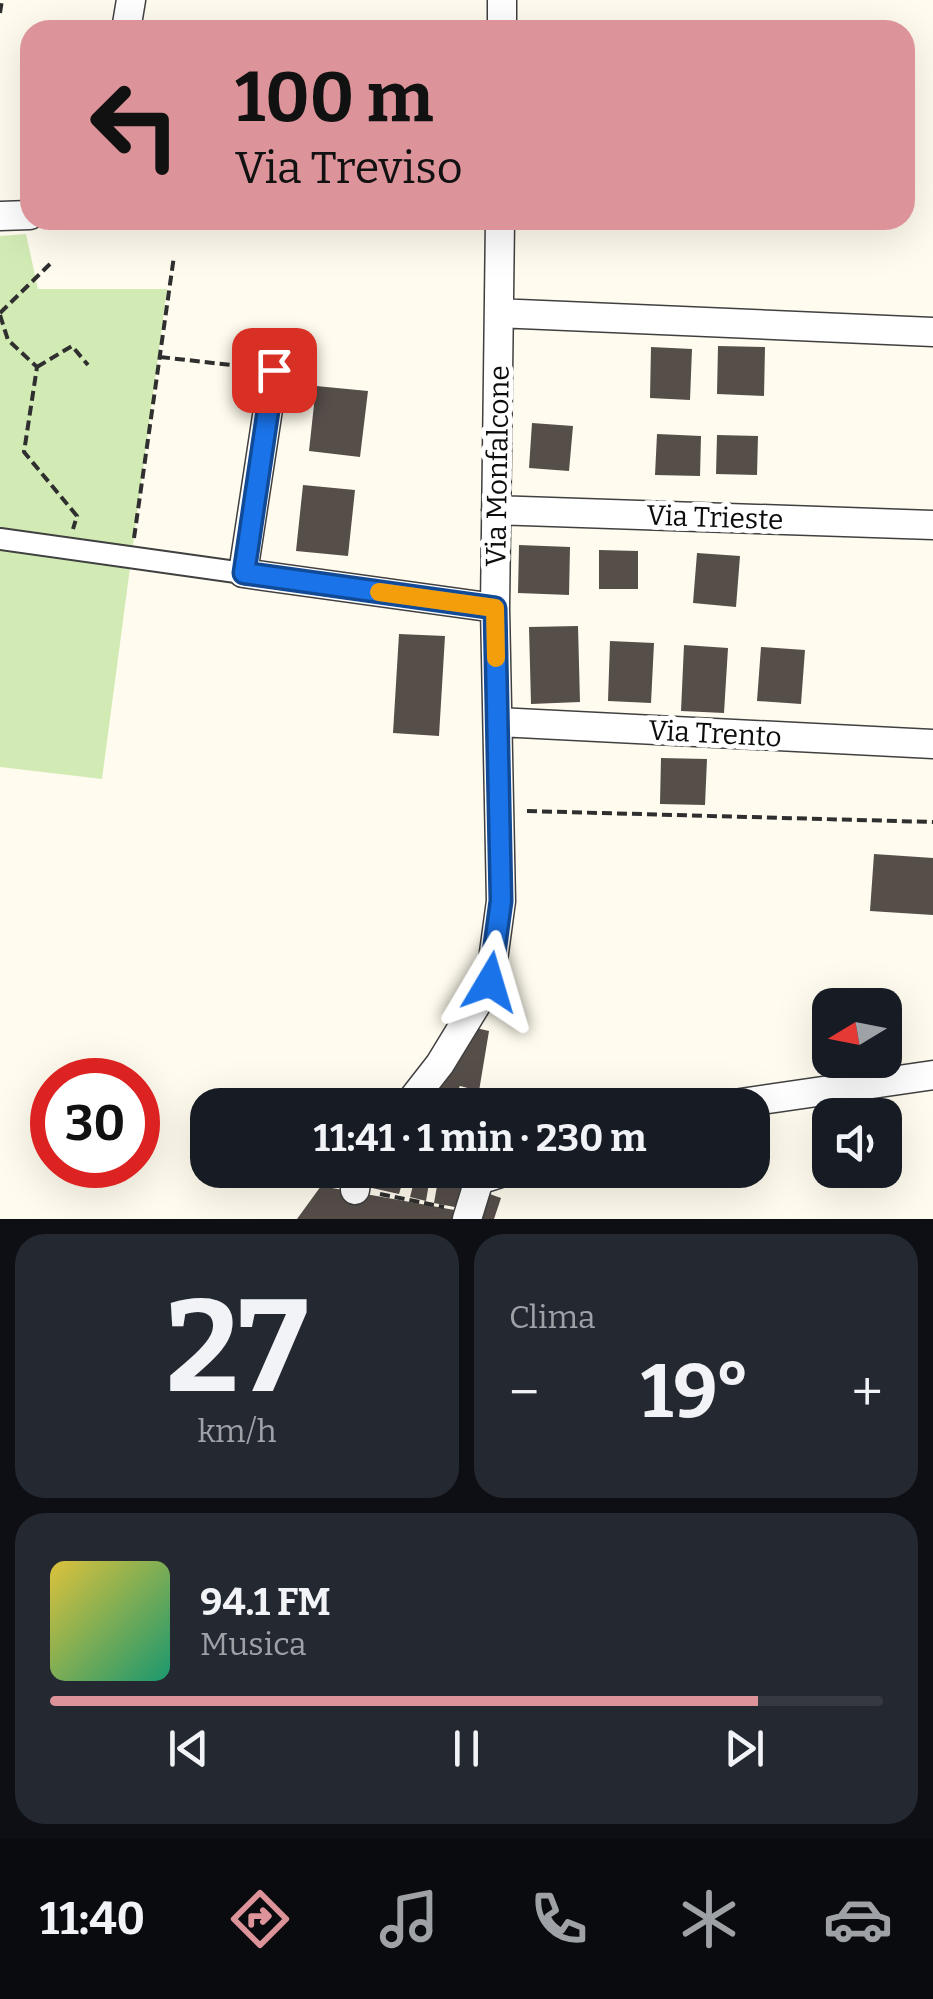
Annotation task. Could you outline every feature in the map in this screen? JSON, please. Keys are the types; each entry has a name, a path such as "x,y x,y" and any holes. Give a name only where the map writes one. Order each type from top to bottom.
{"street":[{"name":"Via Monfalcone","path":"421,1088 490,982 501,901 495,608 500,230"},
{"path":"499,314 933,332"},
{"path":"244,573 274,370"},
{"name":"Via Trieste","path":"496,510 933,525"},
{"path":"0,539 495,608"},
{"name":"Via Trento","path":"498,722 933,744"},
{"path":"770,1099 933,1075"},
{"path":"468,1215 476,1188"}],"path":[{"path":"0,12 2,0"},
{"path":"131,557 174,256"},
{"path":"37,367 8,340 0,314 51,264"},
{"path":"37,367 72,346 88,365"},
{"path":"160,357 274,370"},
{"path":"37,367 24,452 77,516 68,548"},
{"path":"497,810 933,822"},
{"path":"382,1188 468,1215"}],"green space":[{"path":"26,234 38,289 167,289 102,779 0,767 0,236"}],"building":[{"path":"718,346 765,347 764,396 717,394"},
{"path":"651,347 692,349 690,400 650,398"},
{"path":"316,386 368,391 360,457 309,451"},
{"path":"532,423 573,426 569,471 529,468"},
{"path":"657,434 701,436 700,476 655,475"},
{"path":"717,435 758,436 757,475 716,474"},
{"path":"303,485 355,490 348,556 296,551"},
{"path":"519,545 570,547 569,595 518,593"},
{"path":"599,550 638,551 638,589 599,589"},
{"path":"697,553 740,556 736,607 693,603"},
{"path":"578,626 580,702 531,704 529,627"},
{"path":"399,634 445,636 439,736 393,733"},
{"path":"610,641 654,643 651,703 608,701"},
{"path":"684,645 728,648 724,713 681,711"},
{"path":"761,647 805,650 801,704 757,701"},
{"path":"661,758 707,759 705,805 660,804"},
{"path":"874,854 933,858 933,915 870,911"},
{"path":"476,1028 489,1031 480,1088 430,1088"},
{"path":"320,1188 460,1211 459,1219 297,1219"},
{"path":"372,1188 401,1188 399,1194"},
{"path":"412,1188 428,1188 426,1201 410,1197"},
{"path":"437,1188 468,1188 460,1208 434,1203"},
{"path":"487,1193 501,1198 494,1219 472,1219"}],"slow traffic":[{"path":"379,592 495,608 496,658"}],"route":[{"path":"274,370 244,573 495,608 501,901 490,982"}]}
